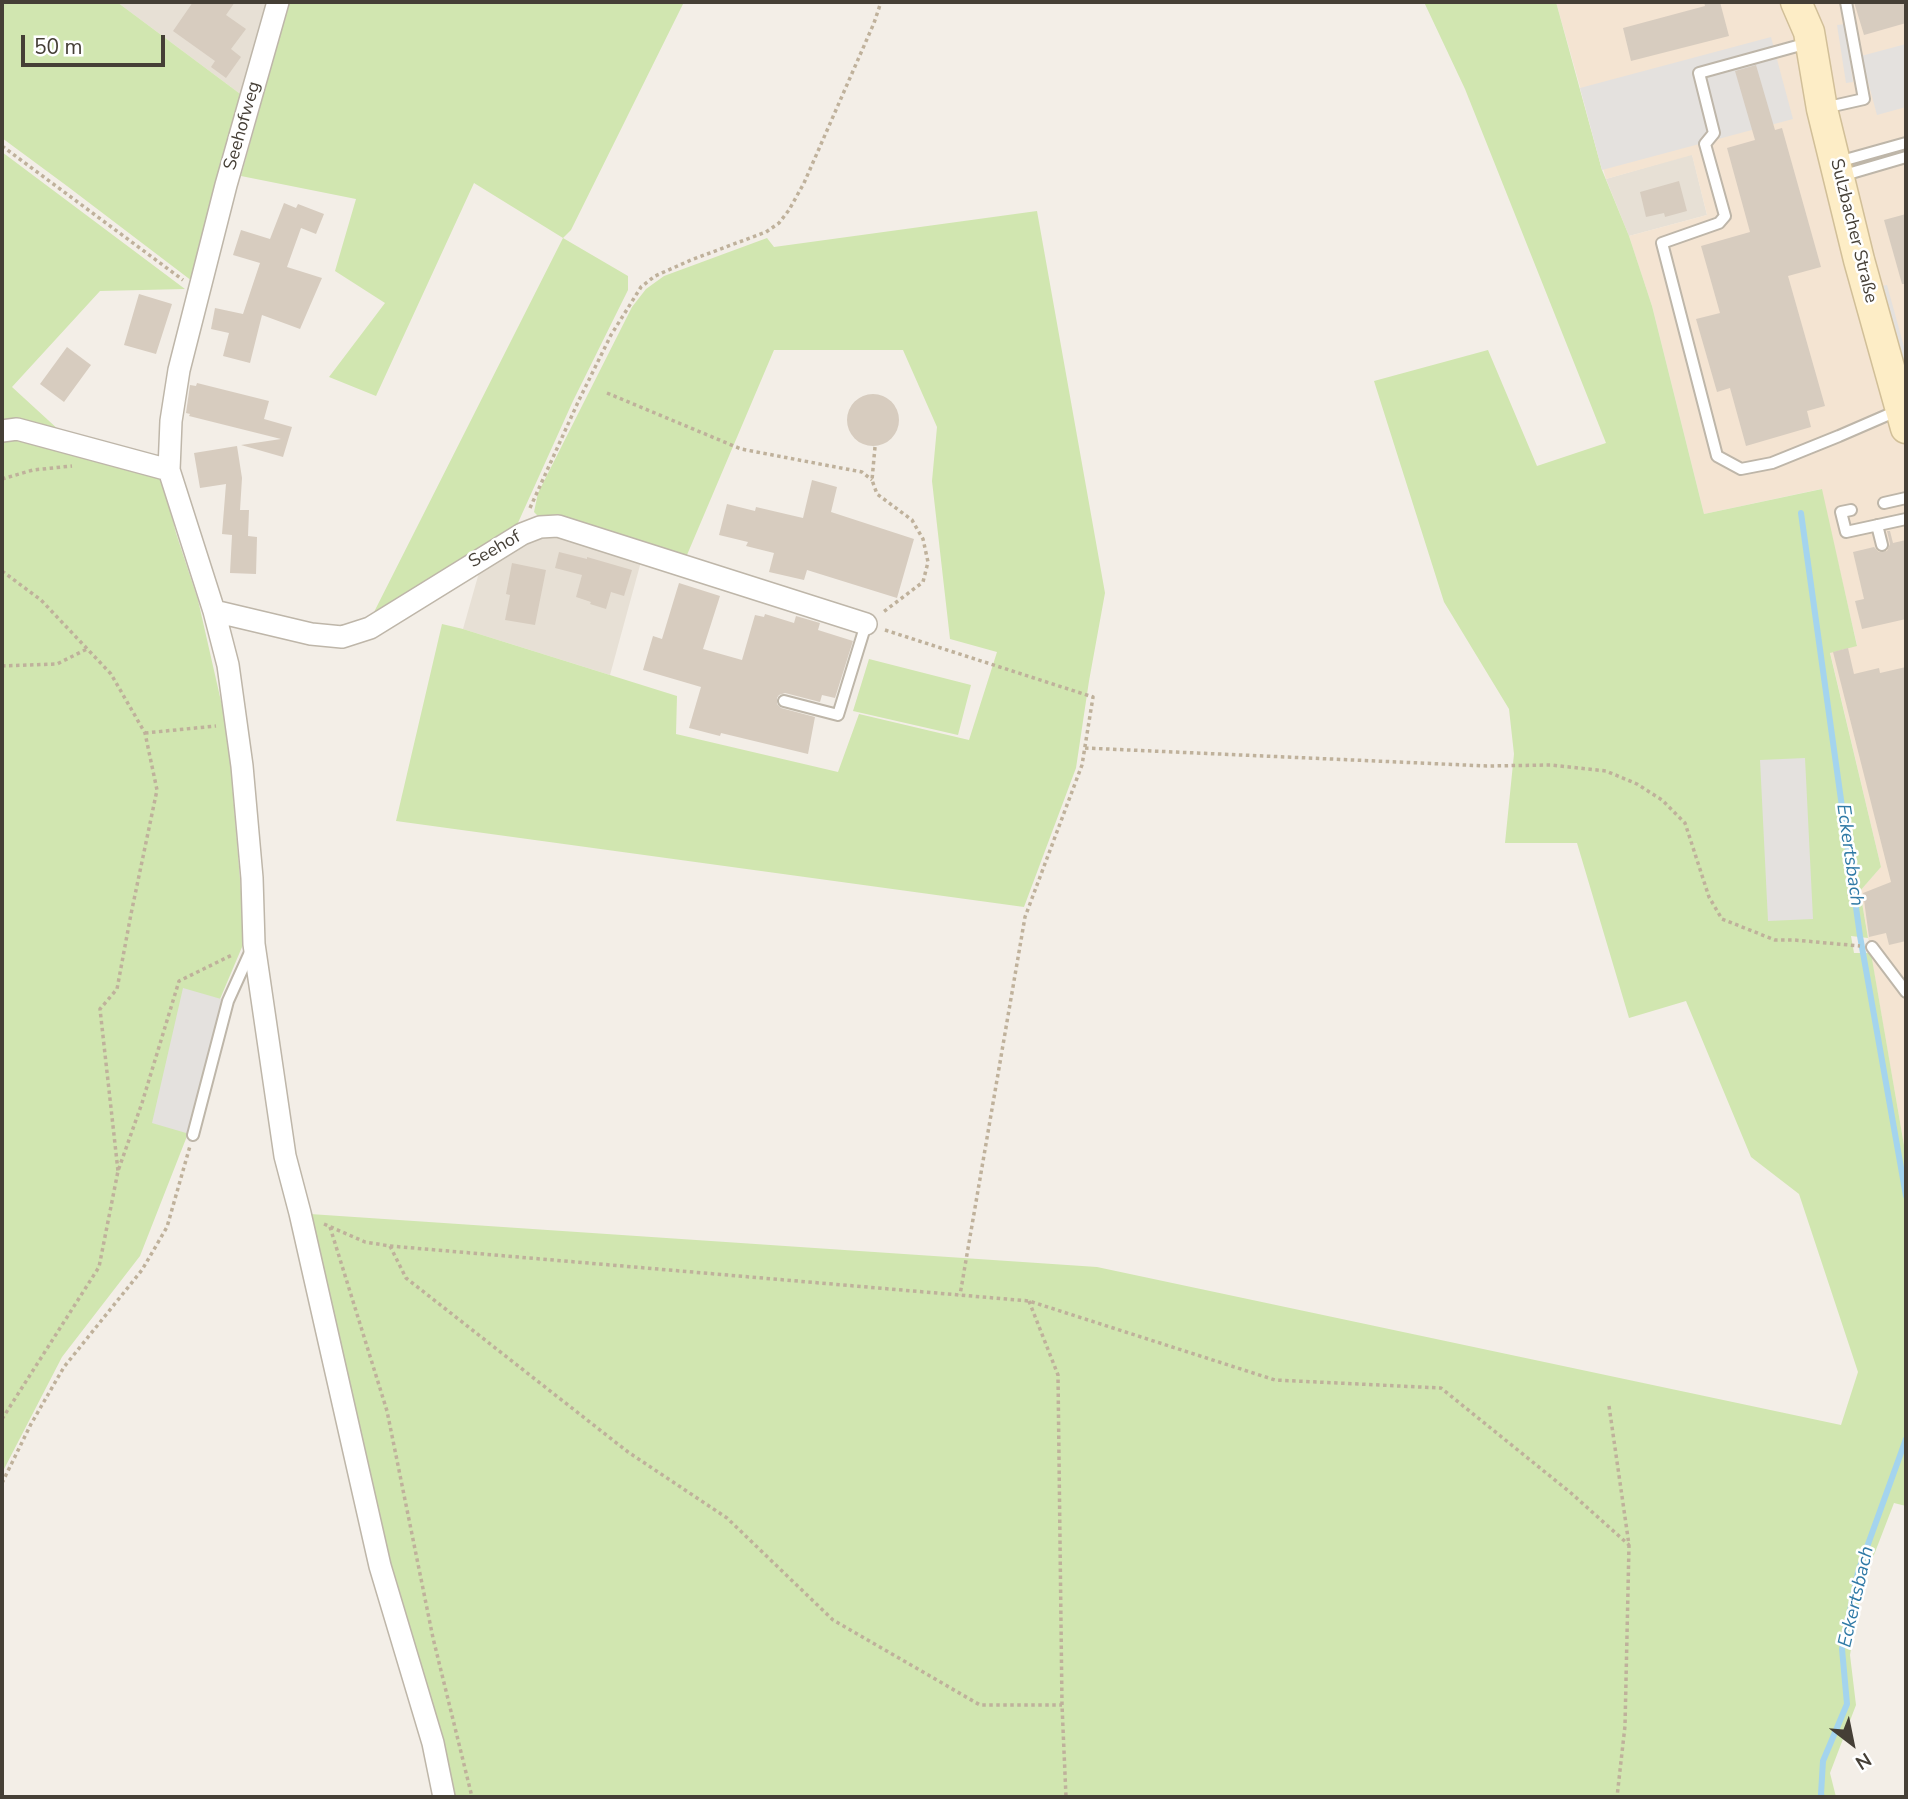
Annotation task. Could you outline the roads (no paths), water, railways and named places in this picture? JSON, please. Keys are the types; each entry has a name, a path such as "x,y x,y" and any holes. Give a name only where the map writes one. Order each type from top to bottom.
{"street":[{"name":"Seehofweg","path":"169,470 175,387 209,251 278,2"},
{"name":"Sulzbacher Straße","path":"1796,2 1810,37 1822,109 1859,260 1904,418"},
{"name":"Sulzbacher Straße","path":"1810,37 1815,2"},
{"path":"2,431 17,429 169,470 214,611 228,665 242,766 252,878 254,944 285,1156 380,1566 433,1743 444,1797"},
{"name":"Seehof","path":"214,611 300,632 342,636 370,628 522,534 540,527 558,526 866,624"}],"lane":[{"path":"1822,109 1868,98 1852,53 1846,6"},
{"path":"1810,37 1699,73 1714,133 1704,144 1725,216 1719,223 1662,243 1717,456 1741,469 1772,463 1839,436 1904,418"},
{"path":"1837,169 1906,143"},
{"path":"1837,169 1906,156"},
{"path":"1884,503 1906,498"},
{"path":"1851,510 1841,512 1846,532 1906,519"},
{"path":"1877,525 1882,545"},
{"path":"784,701 838,715 866,624"},
{"path":"193,1135 228,1001 254,944"},
{"path":"1872,947 1906,992"}],"waterway":[{"name":"Eckertsbach","path":"1801,513 1860,936 1906,1196"},
{"name":"Eckertsbach","path":"1822,1797 1823,1761 1847,1704 1842,1649 1858,1572 1906,1439"}]}
